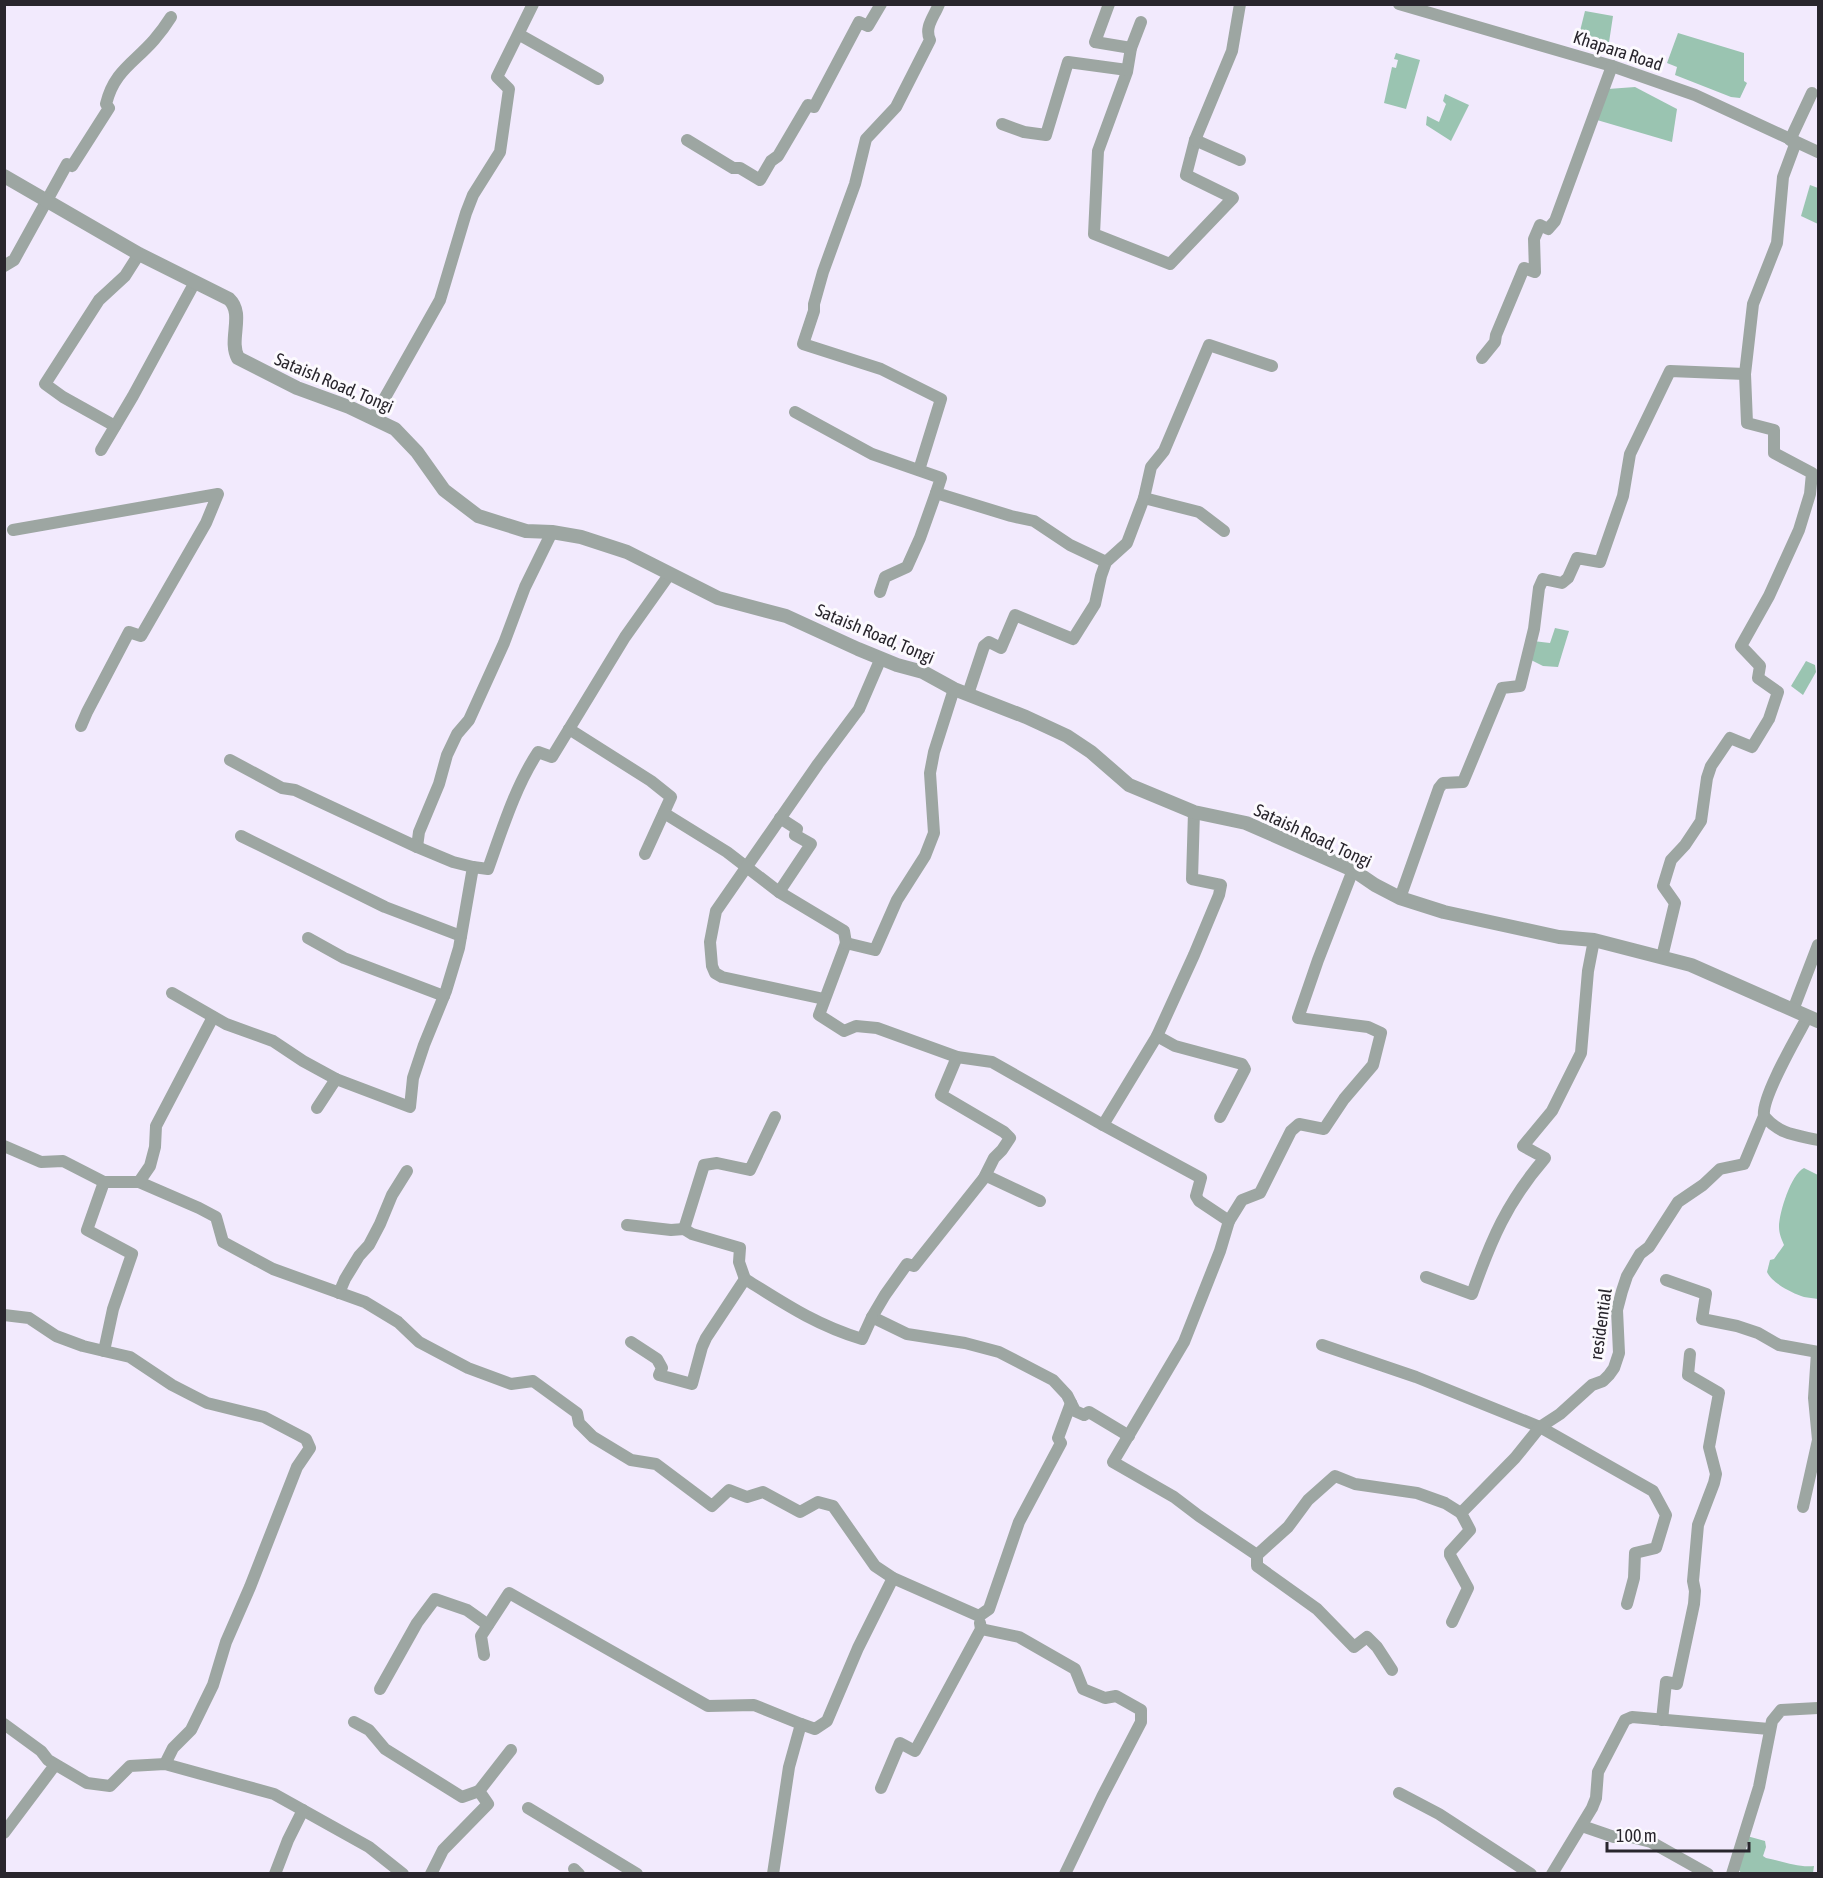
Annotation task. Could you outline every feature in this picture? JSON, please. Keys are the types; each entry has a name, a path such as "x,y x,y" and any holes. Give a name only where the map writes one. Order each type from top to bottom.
{"street":[{"path":"374,417 440,300 473,195 500,152 510,89 498,77 533,4"},
{"path":"687,140 733,168 740,168 760,180 771,161 778,156 808,105 814,107 859,22 868,26 881,4"},
{"path":"920,470 941,399 881,369 803,344 823,272 855,184 866,139 896,107 914,75 930,40 927,34 928,27 939,4"},
{"path":"1109,4 1095,42 1131,48"},
{"path":"1141,22 1131,48 1127,70 1098,151 1094,234 1170,264 1233,198 1186,175 1196,140 1232,51 1240,4"},
{"name":"Khapara Road","path":"1399,4 1612,66 1695,95 1818,152"},
{"path":"4,266 14,260 67,164 72,166 109,108 106,104 109,90 127,64 153,41 171,17"},
{"path":"520,35 598,80"},
{"path":"1002,123 1024,132 1046,135 1068,62 1127,70"},
{"path":"1482,358 1495,342 1496,334 1524,268 1535,272 1534,239 1540,225 1548,229 1555,221 1612,66"},
{"path":"1662,957 1675,903 1663,886 1671,860 1685,845 1701,821 1707,777 1711,766 1730,738 1752,747 1769,719 1778,692 1758,678 1760,666 1742,646 1769,596 1814,496 1812,473 1773,453 1774,430 1747,423 1745,374 1753,303 1777,243 1783,177 1793,141 1812,93"},
{"path":"1196,140 1240,160"},
{"name":"Sataish Road, Tongi","path":"4,176 140,254 230,299 237,310 233,342 238,358 297,388 374,417 396,429 407,439 444,490 459,504 478,516 526,531 552,532 580,537 627,552 718,598 786,616 881,658 923,672 954,689 1067,736 1129,785 1194,812 1246,823 1353,870 1375,885 1401,898 1452,914 1559,937 1594,940 1691,965 1813,1018"},
{"path":"115,426 63,397 45,384 99,300 125,276 140,254"},
{"path":"101,450 195,282"},
{"path":"969,694 984,646 989,642 1001,648 1016,615 1073,639 1095,603 1106,562 1127,543 1144,498 1151,467 1164,451 1209,345 1272,366"},
{"path":"1401,898 1439,788 1443,783 1463,782 1502,688 1520,686 1534,629 1539,588 1543,579 1562,583 1568,578 1577,558 1600,562 1623,496 1630,454 1670,371 1745,374"},
{"path":"795,412 872,454 940,477 907,567 885,576 880,592"},
{"path":"936,493 1011,516 1034,520 1071,545 1106,562"},
{"path":"13,530 218,494 206,523 141,636 129,632 81,726"},
{"path":"1144,498 1199,512 1224,531"},
{"path":"417,847 419,832 439,784 447,755 457,734 469,720 504,643 525,587 552,532"},
{"path":"230,760 282,788 295,790 417,847 453,862 488,870 510,810 532,760 538,752 552,757 625,637 669,575"},
{"path":"824,999 722,977 715,973 712,966 710,942 716,911 859,709 881,658"},
{"path":"846,943 875,950 897,900 925,856 934,833 930,773 934,752 954,689"},
{"path":"569,729 651,781 671,797 645,854"},
{"path":"1103,1125 1157,1036 1194,956 1221,885 1192,879 1194,812"},
{"path":"664,813 727,852 779,892 844,931 846,943 819,1015 844,1031 856,1026 877,1028 957,1057 992,1062 1201,1178 1196,1196 1199,1202 1230,1221"},
{"path":"779,892 811,844 795,835 797,829 780,818"},
{"path":"241,836 385,907 461,936"},
{"path":"172,993 226,1024 273,1041 336,1079 410,1107 413,1078 444,996 461,936 473,867"},
{"path":"1257,1555 1174,1497 1113,1462 1184,1342 1230,1221 1242,1200 1260,1193 1291,1131 1299,1124 1324,1129 1344,1099 1373,1065 1381,1033 1368,1027 1298,1018 1353,870"},
{"path":"308,938 344,958 444,996"},
{"path":"1426,1277 1472,1294 1487,1251 1503,1216 1523,1183 1545,1158 1523,1146 1552,1111 1581,1053 1588,972 1594,940"},
{"path":"1793,1010 1818,945"},
{"path":"139,1182 150,1166 155,1147 156,1126 213,1017"},
{"name":"residential","path":"1461,1513 1515,1458 1540,1427 1560,1414 1592,1385 1603,1381 1610,1375 1619,1353 1617,1310 1626,1276 1640,1254 1649,1247 1678,1202 1703,1185 1720,1169 1744,1164 1764,1116 1763,1109 1774,1081 1813,1018"},
{"path":"1157,1036 1175,1046 1242,1064 1245,1069 1220,1117"},
{"path":"627,1225 671,1230 684,1229 692,1234 740,1248 739,1262 745,1279 795,1311 836,1331 862,1339 885,1295 907,1264 914,1266 984,1178 994,1158 1010,1138 1004,1132 941,1095 957,1057"},
{"path":"317,1108 336,1079"},
{"path":"1764,1116 1782,1132 1818,1140"},
{"path":"684,1229 704,1165 717,1163 750,1170 775,1118"},
{"path":"4,1146 41,1162 63,1161 104,1182 139,1182 199,1208 216,1217 223,1242 273,1269 365,1302 398,1322 419,1342 468,1368 511,1384 533,1381 577,1413 579,1423 593,1437 631,1460 656,1464 712,1506 729,1490 747,1497 763,1492 800,1512 818,1502 833,1506 875,1566 893,1578 979,1616"},
{"path":"339,1293 354,1264 369,1245 392,1195 407,1171"},
{"path":"984,1178 987,1176 997,1180 1040,1201"},
{"path":"104,1182 87,1230 132,1254 113,1309 105,1351"},
{"path":"631,1342 657,1359 662,1368 659,1375 692,1384 706,1338 745,1279"},
{"path":"1666,1280 1706,1294 1702,1319 1748,1330 1779,1345 1818,1352 1814,1398 1818,1440 1816,1466 1803,1508"},
{"path":"4,1315 29,1318 62,1339 129,1357 172,1385 207,1403 264,1417 306,1439 310,1448 297,1467 226,1642 213,1685 191,1730 173,1749 165,1764"},
{"path":"872,1317 908,1334 965,1343 999,1352 1053,1380 1067,1395 1075,1411 1084,1414 1089,1412 1129,1436"},
{"path":"1322,1345 1416,1377 1540,1427 1653,1491 1666,1515 1656,1548 1635,1553 1634,1578 1627,1604"},
{"path":"1662,1719 1666,1682 1677,1684 1694,1604 1693,1581 1698,1525 1716,1474 1709,1446 1719,1394 1688,1375 1690,1354"},
{"path":"979,1616 989,1609 1019,1522 1061,1443 1058,1438 1071,1403"},
{"path":"1392,1670 1377,1647 1367,1637 1354,1647 1317,1608 1257,1566 1257,1555 1288,1527 1308,1500 1335,1476 1355,1484 1417,1493 1445,1503 1461,1513 1470,1530 1450,1552 1450,1556 1468,1588 1452,1622"},
{"path":"484,1655 481,1636 509,1593 708,1706 754,1705 815,1729 827,1721 858,1648 893,1578"},
{"path":"380,1689 417,1623 435,1599 467,1610 488,1625"},
{"path":"881,1788 900,1743 915,1751 981,1629 979,1616"},
{"path":"981,1629 1019,1637 1075,1669 1083,1689 1105,1698 1116,1696 1142,1710 1141,1722 1065,1874"},
{"path":"1732,1874 1758,1787 1772,1721 1781,1710 1818,1708"},
{"path":"1552,1874 1582,1826 1596,1798 1598,1772 1625,1720 1632,1717 1769,1729"},
{"path":"354,1722 369,1730 385,1749 462,1797 479,1791 511,1750"},
{"path":"4,1724 41,1751 55,1765 87,1783 110,1786 130,1766 165,1764 274,1794 369,1847 403,1874"},
{"path":"773,1874 789,1767 801,1724"},
{"path":"4,1833 55,1765"},
{"path":"431,1874 442,1850 488,1804 479,1791"},
{"path":"1399,1793 1439,1814 1531,1874"},
{"path":"528,1808 637,1874"},
{"path":"275,1874 303,1810"},
{"path":"1582,1826 1614,1837 1631,1837 1651,1842 1708,1874"}],"shaded area":[{"path":"1585,11 1613,16 1608,49 1601,47 1600,50 1577,43"},
{"path":"1678,33 1744,53 1744,81 1747,83 1740,98 1731,97 1675,75 1677,67 1667,63"},
{"path":"1396,53 1420,60 1406,109 1384,103 1392,67 1396,68 1398,60 1394,59"},
{"path":"1635,87 1677,109 1672,142 1597,120 1608,89"},
{"path":"1445,94 1469,105 1451,141 1426,125 1427,116 1439,122 1446,104 1443,101"},
{"path":"1810,185 1818,188 1818,224 1801,216"},
{"path":"1555,628 1569,631 1558,667 1543,666 1531,660 1533,641 1550,643"},
{"path":"1806,661 1815,665 1816,672 1803,695 1791,686"},
{"path":"1804,1168 1818,1175 1818,1299 1804,1297 1788,1290 1773,1280 1767,1272 1770,1260 1774,1259 1784,1245 1779,1227 1787,1194 1795,1178"},
{"path":"1747,1836 1765,1841 1763,1856 1766,1858 1796,1865 1814,1866 1813,1873 1742,1874 1738,1869 1740,1855 1748,1848"}]}
